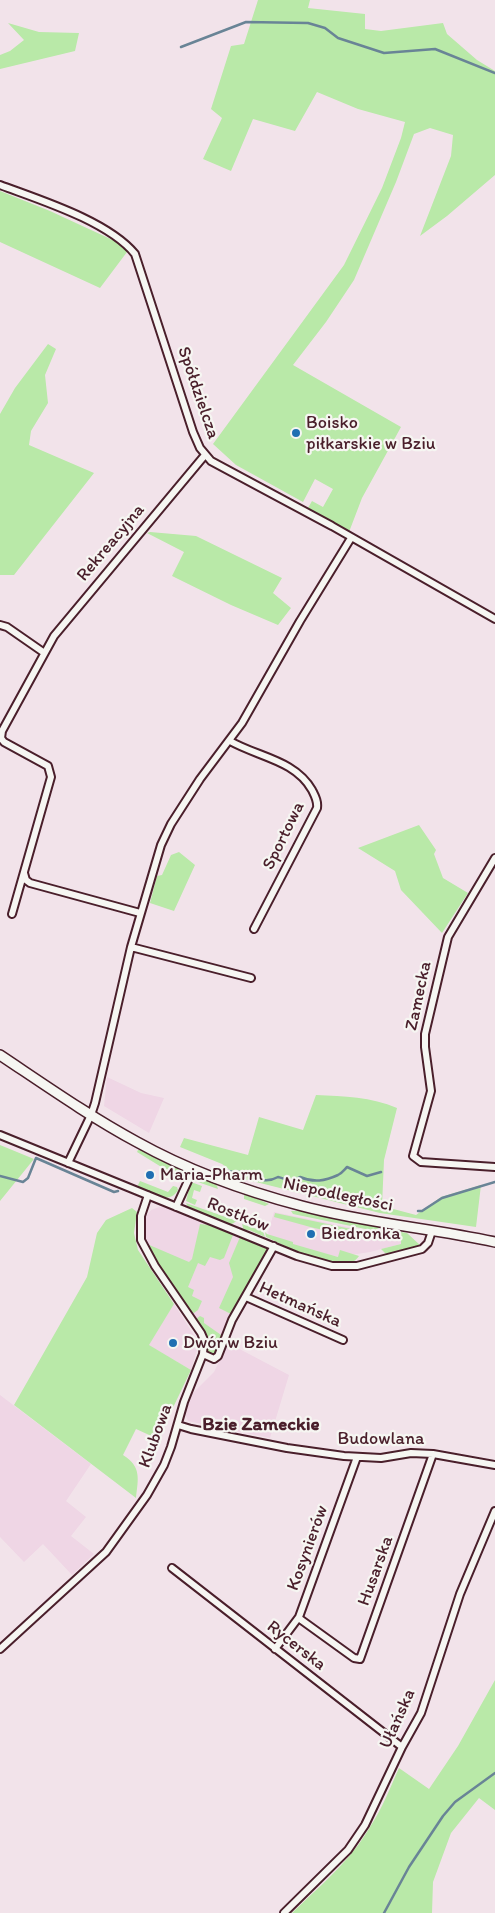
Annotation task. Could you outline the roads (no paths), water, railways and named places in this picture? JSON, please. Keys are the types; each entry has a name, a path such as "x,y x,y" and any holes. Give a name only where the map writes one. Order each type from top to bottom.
{"street":[{"name":"Spółdzielcza","path":"0,185 90,221 126,243 135,254 194,432 205,455 211,461 495,619"},
{"name":"Rekreacyjna","path":"12,914 51,777 48,766 4,742 1,738 2,731 54,636 205,455"},
{"path":"68,1162 91,1115 130,947 161,845 171,824 200,779 230,741 352,538"},
{"path":"0,620 7,627 44,652"},
{"path":"0,625 7,627"},
{"name":"Sportowa","path":"230,741 296,770 307,782 318,803 254,929"},
{"name":"Zamecka","path":"495,858 454,927 444,951 425,1034 431,1091 413,1156 421,1162 495,1167"},
{"path":"24,873 26,880 30,882 140,913"},
{"path":"130,947 251,978"},
{"name":"Niepodległości","path":"0,1055 91,1115 138,1143 192,1170 243,1189 331,1213 495,1242"},
{"name":"Rostków","path":"0,1135 176,1207 321,1263 343,1267 357,1266 422,1249 428,1243 432,1231"},
{"path":"176,1207 192,1170"},
{"path":"148,1195 141,1216 141,1240 155,1266 201,1333 204,1340 203,1354"},
{"name":"Hetmańska","path":"203,1354 216,1358 232,1320 274,1246"},
{"name":"Hetmańska","path":"246,1297 343,1340"},
{"name":"Klubowa","path":"0,1649 106,1552 157,1478 171,1447 188,1392 203,1354"},
{"name":"Budowlana","path":"178,1425 287,1448 358,1457 382,1458 411,1454 433,1454 495,1465"},
{"name":"Husarska","path":"327,1638 354,1658 360,1659 433,1454"},
{"name":"Kosynierów","path":"327,1638 300,1620 299,1617 358,1457"},
{"name":"Ułańska","path":"284,1913 348,1850 360,1834 402,1747 421,1713 460,1594 495,1511"},
{"name":"Rycerska","path":"172,1568 402,1747"},
{"path":"275,1649 299,1617"}],"waterway":[{"path":"181,47 246,22 308,23 325,28 338,38 384,53 435,49 495,73"},
{"path":"0,1176 23,1182 28,1178 36,1158 114,1192 118,1191"},
{"path":"228,1171 240,1172 263,1180 278,1177 291,1180 300,1177 315,1181 333,1177 347,1167 367,1176 381,1172"},
{"path":"418,1211 422,1211 442,1198 495,1182"},
{"path":"384,1913 409,1867 443,1816 455,1802 495,1773"}],"place":[{"name":"Boisko piłkarskie w Bziu","path":"296,433"},
{"name":"Maria-Pharm","path":"150,1175"},
{"name":"Biedronka","path":"311,1234"},
{"name":"Dwór w Bziu","path":"173,1343"}],"district":[{"name":"Bzie Zameckie","path":"261,1425"}]}
